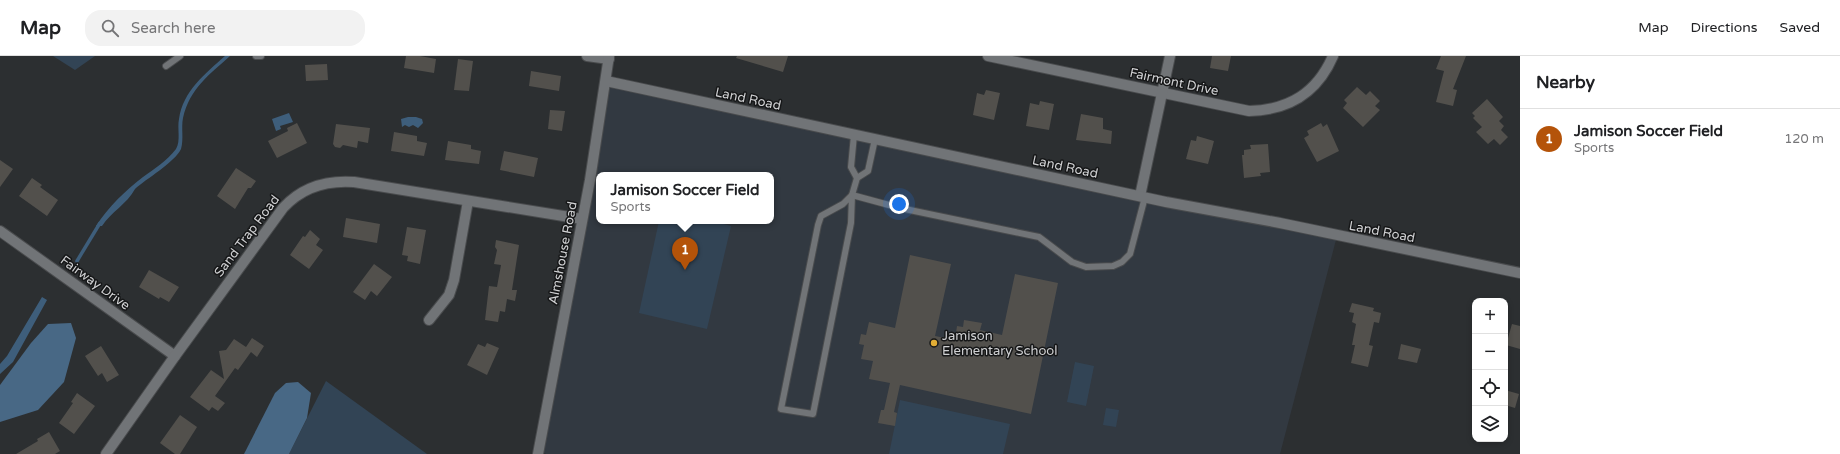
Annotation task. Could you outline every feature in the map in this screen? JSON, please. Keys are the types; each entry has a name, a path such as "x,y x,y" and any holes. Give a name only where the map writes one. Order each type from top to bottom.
{"street":[{"path":"586,56 609,58"},
{"name":"Fairmont Drive","path":"988,56 1249,111 1264,110 1286,105 1309,91 1323,76 1333,56"},
{"path":"1142,196 1170,56"},
{"name":"Almshouse Road","path":"538,454 582,219 609,58"},
{"name":"Land Road","path":"606,81 1142,196 1520,273"},
{"name":"Sand Trap Road","path":"106,454 175,356 283,208 300,193 315,186 338,181 354,182 582,219"},
{"path":"429,320 445,300 453,284 468,201"},
{"name":"Fairway Drive","path":"0,231 175,356"}],"lane":[{"path":"166,66 180,56"},
{"path":"256,56 261,56"},
{"path":"854,135 851,167 857,178"},
{"path":"852,195 843,204 822,216 818,225 782,408 813,414 851,223 852,195 857,178 868,171 875,139"},
{"path":"852,195 900,208 1039,237 1072,262 1086,267 1112,266 1122,262 1130,254 1142,196"}],"shaded area":[{"path":"53,56 95,56 75,70"},
{"path":"225,56 230,56 201,83 190,98 183,118 182,145 178,154 167,165 135,189 128,199 102,226 96,226 106,212 124,193 165,161 176,149 178,142 179,119 185,100 196,84"},
{"name":"Jamison Elementary School","path":"606,81 1337,236 1280,454 546,454 539,450"},
{"path":"289,113 293,122 280,126 281,129 276,131 272,119"},
{"path":"408,117 422,119 423,123 418,128 413,125 409,127 405,125 402,127 401,119"},
{"path":"658,224 724,224 731,226 707,329 639,313"},
{"path":"42,297 47,300 13,362 0,374 0,364 7,356"},
{"path":"71,323 76,338 64,382 38,410 0,422 0,385 31,343 48,324"},
{"path":"1075,362 1094,366 1086,406 1067,402"},
{"path":"326,381 427,454 289,454"},
{"path":"298,382 311,393 307,418 289,454 244,454 275,393 286,383"},
{"path":"900,400 1010,424 1003,454 889,454"},
{"path":"1106,408 1119,410 1116,427 1103,425"}],"building":[{"path":"406,56 420,56 436,59 434,73 404,68"},
{"path":"737,56 788,56 783,72 736,58"},
{"path":"1212,56 1231,56 1228,71 1210,68"},
{"path":"1441,56 1466,56 1453,89 1457,90 1453,106 1436,102 1444,71 1436,69"},
{"path":"458,59 473,61 469,91 454,90"},
{"path":"327,64 328,80 306,81 305,65"},
{"path":"531,71 561,76 559,91 529,86"},
{"path":"1357,87 1366,95 1370,91 1380,101 1375,106 1380,110 1363,127 1343,108 1347,103 1344,100"},
{"path":"986,90 1000,93 994,120 973,115 977,93 984,95"},
{"path":"1487,99 1503,117 1499,121 1504,126 1501,130 1508,137 1500,145 1494,139 1488,144 1476,132 1482,127 1473,118 1475,116 1472,113"},
{"path":"1040,101 1054,104 1049,130 1026,126 1030,103 1039,105"},
{"path":"550,110 565,111 562,131 548,129"},
{"path":"1081,114 1103,118 1103,129 1112,131 1111,144 1076,140"},
{"path":"297,123 307,143 277,158 268,141 288,131 287,128"},
{"path":"1321,123 1323,127 1327,124 1339,151 1317,162 1304,138 1309,135 1307,131"},
{"path":"336,124 370,128 368,143 358,141 357,148 343,145 340,148 335,147 333,144"},
{"path":"394,132 417,136 417,141 427,143 424,156 391,151"},
{"path":"1197,136 1214,141 1208,164 1186,159 1191,140 1196,141"},
{"path":"448,141 471,145 471,149 481,151 479,164 445,160"},
{"path":"1268,144 1270,172 1260,173 1261,176 1244,178 1242,155 1244,155 1244,150 1251,149 1250,145"},
{"path":"504,151 538,158 534,177 500,170"},
{"path":"0,160 13,169 0,187"},
{"path":"236,168 256,181 251,188 248,188 235,209 217,196"},
{"path":"32,178 42,185 40,187 58,200 47,216 19,196"},
{"path":"346,218 380,224 377,243 343,237"},
{"path":"407,227 426,230 420,264 407,261 408,256 402,255"},
{"path":"310,230 320,239 316,245 323,250 309,269 290,255 303,236 305,237"},
{"path":"496,240 519,245 512,290 517,290 515,301 507,299 505,312 500,311 498,322 485,320 489,286 497,287 501,265 494,264 497,250 495,247"},
{"name":"Jamison Elementary School","path":"910,255 951,264 935,336 955,340 957,326 963,327 964,320 982,323 980,330 1002,335 1015,274 1058,283 1031,414 900,385 894,412 897,413 895,426 878,423 881,410 884,410 890,383 869,379 873,361 861,359 864,345 859,344 861,334 866,335 869,322 895,328"},
{"path":"374,264 392,277 377,296 371,291 365,300 353,292"},
{"path":"149,270 179,287 169,302 160,297 159,299 139,287"},
{"path":"1352,303 1374,308 1373,311 1381,313 1379,323 1374,322 1369,345 1373,346 1368,367 1351,363 1355,345 1352,345 1356,324 1352,322 1354,313 1349,312"},
{"path":"1512,324 1520,326 1520,349 1508,346 1508,338"},
{"path":"252,338 264,346 257,357 251,352 238,370 235,368 215,396 225,403 218,411 212,407 209,411 190,397 211,370 224,379 219,351 226,350 234,339 246,347"},
{"path":"487,343 499,348 487,375 467,365 478,344 485,347"},
{"path":"1401,344 1421,349 1417,363 1398,359"},
{"path":"101,346 119,375 107,382 102,373 98,376 85,356"},
{"path":"1508,391 1519,394 1515,408 1508,406"},
{"path":"77,393 95,406 74,434 59,423 73,403 71,402"},
{"path":"180,415 197,427 180,454 175,454 160,443"},
{"path":"49,432 60,451 55,454 16,454 38,441 37,439"}],"waterway":[{"path":"77,261 100,223"}],"place":[{"name":"Jamison Soccer Field","path":"685,270"},
{"name":"Jamison Elementary School","path":"934,343"}]}
